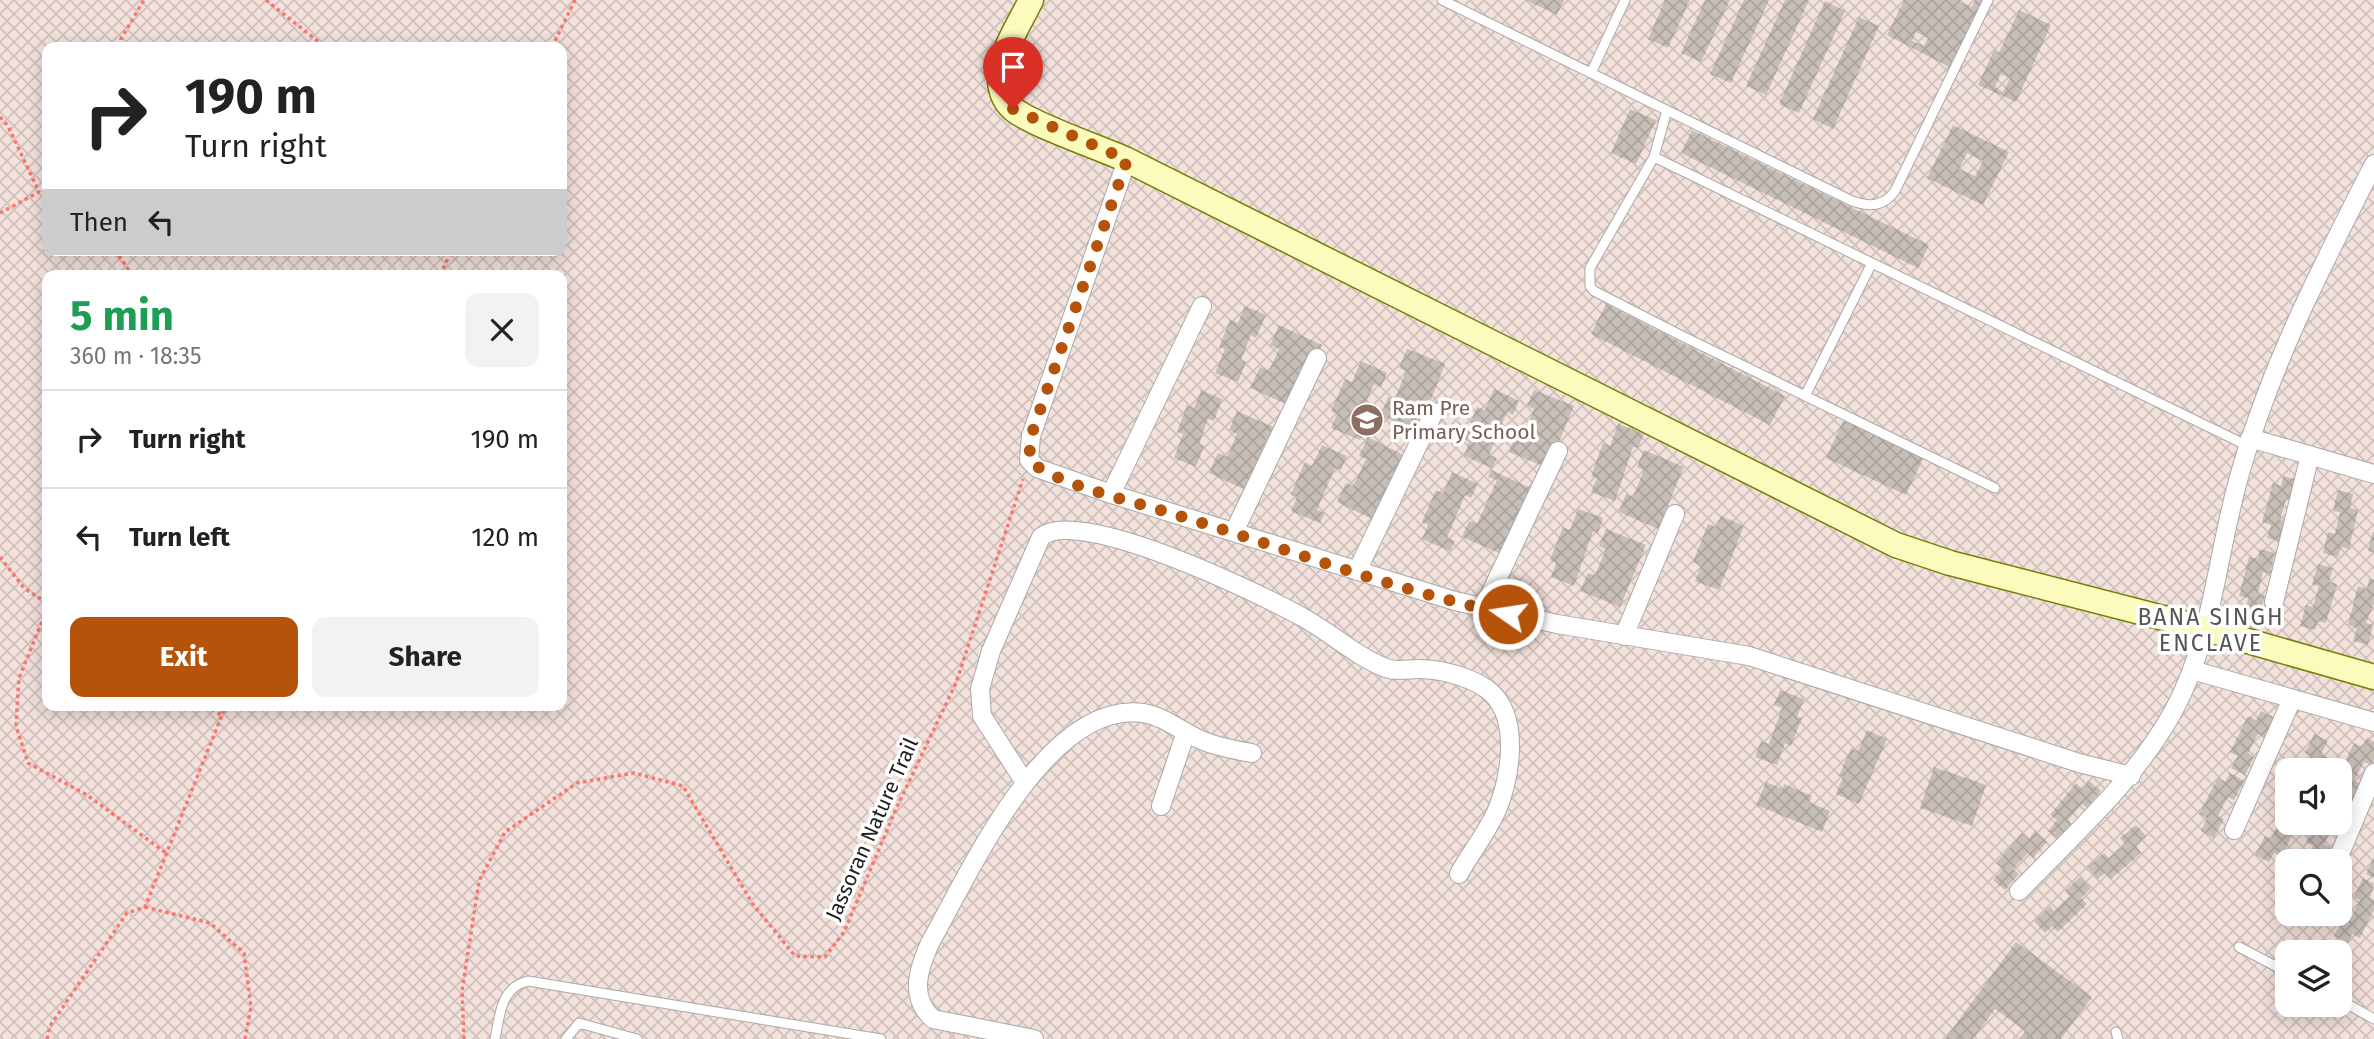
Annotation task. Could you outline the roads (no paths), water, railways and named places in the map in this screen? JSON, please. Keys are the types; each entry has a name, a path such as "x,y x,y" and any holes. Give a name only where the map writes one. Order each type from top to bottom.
{"street":[{"path":"1031,0 1006,52 1000,73 1000,88 1006,100 1023,115 1127,160 1896,545 1950,564 2206,629 2374,677"},
{"path":"1127,160 1031,436 1029,460 1049,473 1483,609 1749,656 2079,763 2131,776"},
{"path":"2019,891 2131,776 2164,727 2192,670 2206,629 2230,513 2249,442 2275,368 2298,314 2374,164"},
{"path":"1111,494 1202,306"},
{"path":"1234,532 1317,358"},
{"path":"1357,571 1434,412"},
{"path":"2249,442 2310,455 2374,474"},
{"path":"1483,609 1559,451"},
{"path":"2274,602 2310,455"},
{"path":"1624,636 1675,514"},
{"path":"1024,781 982,716 981,690 991,650 1041,537 1059,529 1103,534 1154,550 1273,602 1386,668 1432,670 1467,680 1494,695 1504,711 1510,730 1505,780 1498,806 1459,874"},
{"path":"2192,670 2374,722"},
{"path":"2234,830 2291,699"},
{"path":"1034,1039 933,1019 919,1001 917,990 922,961 930,943 1024,781 1064,742 1110,716 1142,713 1223,747 1252,753"},
{"path":"1161,806 1186,732"},
{"path":"2342,849 2374,773"}],"lane":[{"path":"1442,0 1852,201 1880,204 1887,201 1895,191 1988,0"},
{"path":"1591,73 1625,0"},
{"path":"1667,110 1654,157 1590,268 1590,286 1684,337 1995,488"},
{"path":"1654,157 1871,265 2249,442"},
{"path":"1805,396 1871,265"},
{"path":"2239,947 2275,966"},
{"path":"495,1039 505,996 510,989 518,984 538,981 881,1039"},
{"path":"2352,1006 2374,1018"},
{"path":"566,1039 579,1023 637,1039"}],"place":[{"name":"Ram Pre Primary School","path":"1367,420"}],"district":[{"name":"BANA SINGH ENCLAVE","path":"2211,630"}]}
